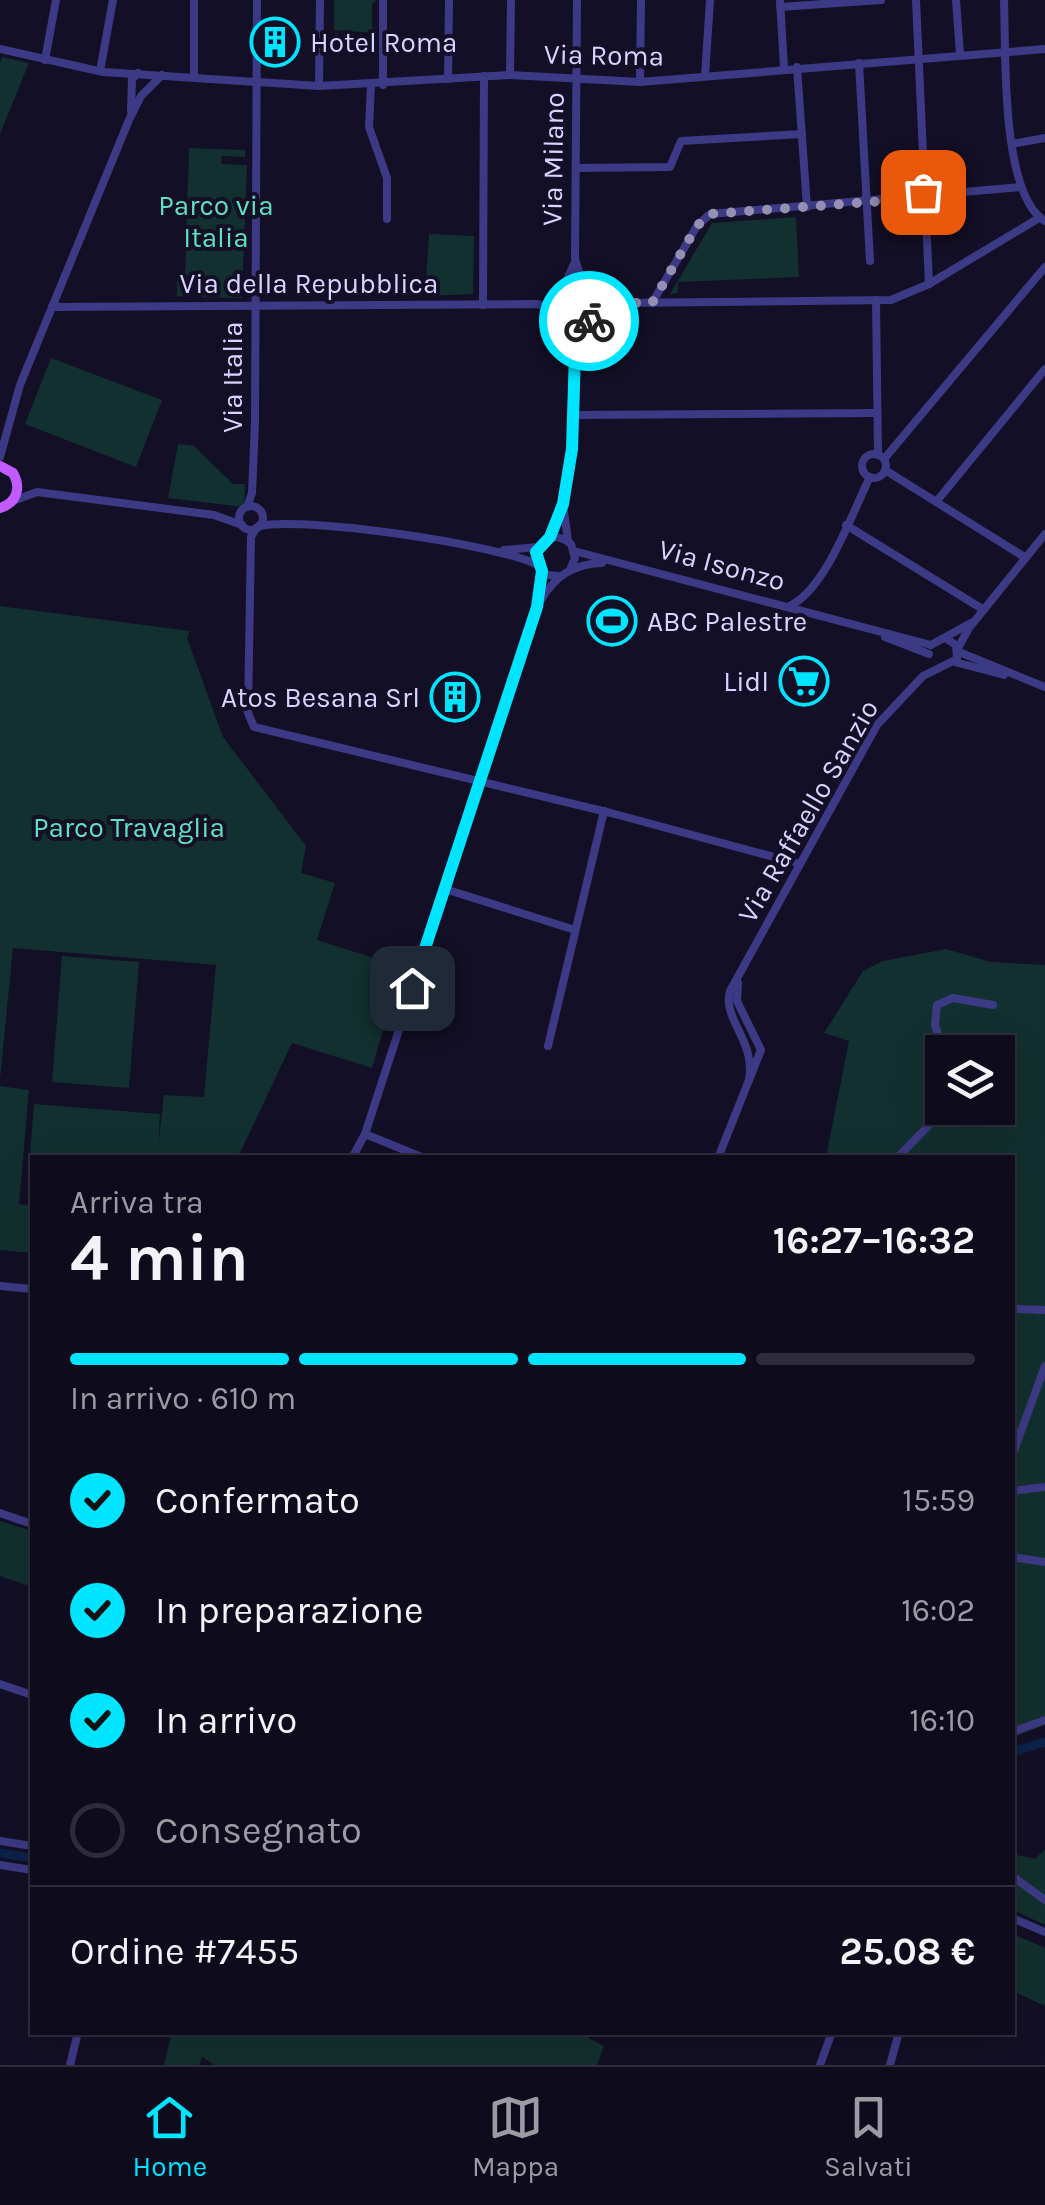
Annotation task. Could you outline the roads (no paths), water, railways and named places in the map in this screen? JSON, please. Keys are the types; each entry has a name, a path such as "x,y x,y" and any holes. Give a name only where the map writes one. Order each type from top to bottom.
{"main road":[{"path":"0,508 13,501 18,488 8,471"}],"street":[{"path":"45,60 56,0"},
{"path":"101,72 113,0"},
{"path":"194,0 194,76"},
{"name":"Via Italia","path":"242,524 252,493 257,0"},
{"path":"319,86 320,0"},
{"path":"382,85 383,0"},
{"path":"448,79 449,0"},
{"path":"510,76 511,0"},
{"name":"Via Milano","path":"576,0 575,259 583,285"},
{"path":"640,82 641,0"},
{"path":"705,76 710,0"},
{"path":"916,0 928,284"},
{"path":"956,0 960,54"},
{"path":"13,501 38,492 214,515 257,527 292,523 500,550 538,546 550,537 563,504 575,415 575,353 567,324 556,311 556,297 565,287 583,285 594,295 616,303 902,298 1042,220 1022,187 1012,144 1004,0"},
{"path":"784,68 780,4 881,1"},
{"name":"Via Roma","path":"0,50 101,72 371,86 484,76 640,82 1045,49"},
{"path":"859,62 870,262"},
{"path":"797,67 807,207"},
{"name":"Via Roma","path":"101,72 144,92"},
{"path":"129,120 132,86 143,73 152,84"},
{"path":"38,492 8,471 2,453 12,408 129,120 144,92 162,75"},
{"path":"483,304 484,76"},
{"path":"371,86 369,127 387,178 387,219"},
{"path":"576,168 670,167 681,142 802,134"},
{"path":"1012,144 1045,138"},
{"path":"652,303 706,216 1022,187"},
{"name":"Via Milano","path":"565,287 575,259"},
{"path":"885,470 879,477 870,477 863,469 864,459 881,457 1045,267"},
{"path":"58,293 82,307"},
{"path":"594,295 596,312"},
{"name":"Via della Repubblica","path":"52,307 538,304 556,297"},
{"path":"876,300 877,414 885,470 1026,558"},
{"path":"575,353 584,324 596,312 616,303"},
{"name":"Via della Repubblica","path":"538,304 556,311"},
{"path":"567,324 584,324"},
{"path":"936,502 1045,369"},
{"path":"575,415 877,414"},
{"path":"788,607 810,593 870,477"},
{"name":"Via Italia","path":"252,493 260,509"},
{"path":"537,607 558,576 570,570 574,551 568,541 563,504"},
{"path":"214,515 260,509 292,523"},
{"path":"260,509 251,537 248,714 254,727 604,811 800,864"},
{"path":"846,524 984,610"},
{"path":"1030,682 956,662 958,650 975,620 1045,534"},
{"path":"550,537 568,541"},
{"path":"354,1155 365,1134 537,607 538,546"},
{"path":"1035,546 1045,554"},
{"path":"500,550 558,576"},
{"name":"Via Isonzo","path":"574,551 868,628 930,653 940,667"},
{"name":"Via Isonzo","path":"570,570 621,563"},
{"path":"930,653 945,638 975,620"},
{"path":"945,638 958,650 1045,688"},
{"name":"Via Raffaello Sanzio","path":"922,676 930,653"},
{"name":"Via Raffaello Sanzio","path":"719,1155 761,1050 737,1001 740,974 877,725 922,676 956,662"},
{"path":"548,1046 604,811"},
{"path":"445,889 575,930"},
{"path":"938,1035 937,1005 953,998 993,1004"},
{"path":"900,1155 928,1125"},
{"path":"365,1134 417,1155"},
{"path":"0,1286 30,1289"},
{"path":"1015,1309 1045,1310"},
{"path":"1015,1449 1045,1366"},
{"path":"1015,1492 1045,1487"},
{"path":"0,1514 30,1523"},
{"path":"1015,1557 1045,1562"},
{"path":"0,1684 30,1693"},
{"path":"1015,1731 1045,1720"},
{"path":"0,1841 30,1846"},
{"path":"0,1866 30,1870"},
{"path":"1015,1878 1045,1900"},
{"path":"1015,1919 1045,1932"},
{"path":"70,2065 77,2035"},
{"path":"820,2065 831,2035"},
{"path":"890,2065 898,2035"}],"waterway":[{"path":"1015,1751 1045,1742"},
{"path":"0,1853 30,1858"}],"place":[{"name":"Hotel Roma","path":"275,42"},
{"name":"ABC Palestre","path":"612,621"},
{"name":"Lidl","path":"804,681"},
{"name":"Atos Besana Srl","path":"455,697"}],"park label":[{"name":"Parco via Italia","path":"216,221"},
{"name":"Parco Travaglia","path":"129,827"}]}
